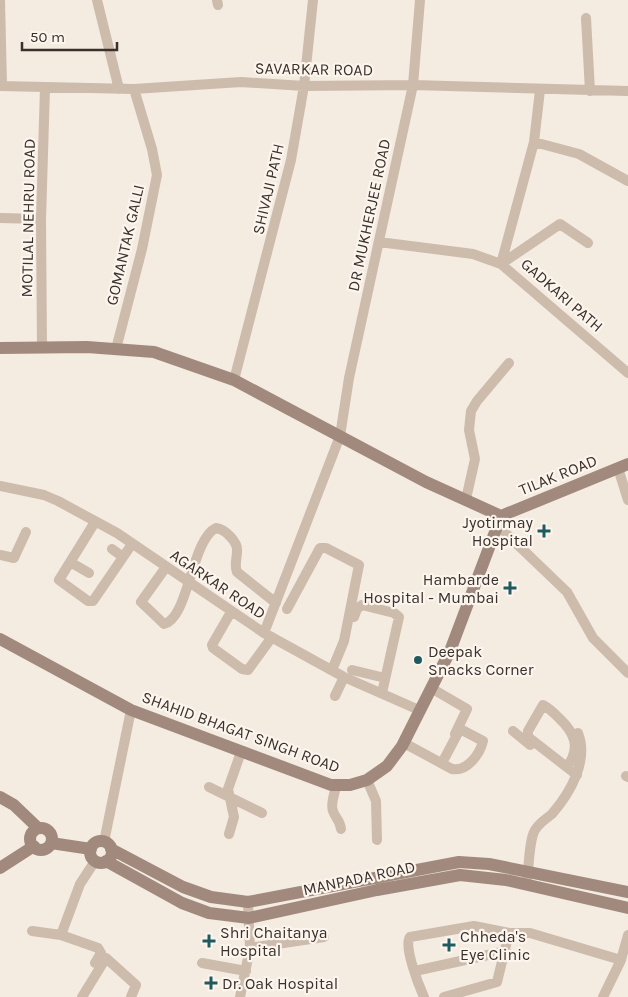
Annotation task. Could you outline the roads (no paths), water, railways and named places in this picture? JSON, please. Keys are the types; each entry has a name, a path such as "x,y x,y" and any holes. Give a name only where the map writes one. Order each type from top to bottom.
{"street":[{"path":"0,0 1,86"},
{"path":"98,0 119,89"},
{"name":"SHIVAJI PATH","path":"234,380 291,160 304,86 313,0"},
{"name":"DR MUKHERJEE ROAD","path":"231,612 212,644 242,669 248,670 268,635 276,603 340,436 349,378 412,85 420,0"},
{"path":"586,18 590,91"},
{"name":"SAVARKAR ROAD","path":"1,86 134,89 241,82 304,86 412,85 628,91"},
{"name":"MOTILAL NEHRU ROAD","path":"42,348 41,219 45,88"},
{"name":"GOMANTAK GALLI","path":"116,349 142,249 157,175 152,149 134,89"},
{"path":"501,264 534,142 540,90"},
{"path":"534,142 579,154 628,181"},
{"path":"0,218 41,219"},
{"path":"501,264 560,224 588,243"},
{"name":"GADKARI PATH","path":"379,242 473,254 501,264 628,374"},
{"path":"0,348 87,347 154,352 234,380 426,482 466,499 499,521 567,592 593,638 628,673"},
{"path":"466,499 474,459 469,430 472,411 477,400 509,363"},
{"path":"623,466 628,500"},
{"name":"TILAK ROAD","path":"499,521 623,466"},
{"name":"AGARKAR ROAD","path":"0,486 51,498 132,544 268,635 419,710"},
{"name":"SHAHID BHAGAT SINGH ROAD","path":"0,639 131,710 336,786 367,780 386,766 405,741 450,651 499,521"},
{"path":"95,522 59,582 90,602 132,544"},
{"path":"166,567 141,602 164,624 170,621 189,583 204,539 210,531 220,528 236,544 238,550 234,566 238,572 276,603"},
{"path":"0,554 14,558 26,532"},
{"path":"288,609 320,548 326,548 359,565 344,641 342,672"},
{"path":"112,549 123,556"},
{"path":"70,562 89,573"},
{"path":"283,584 296,592"},
{"path":"335,696 357,609 362,605 394,613 399,617 382,693"},
{"path":"342,672 385,678"},
{"path":"405,741 441,756 467,712 466,708 431,688"},
{"path":"567,768 574,756 574,736 572,730 543,705 536,714 527,734 575,777"},
{"path":"61,935 80,884 101,861 111,856 108,845 131,710"},
{"path":"526,885 534,831 558,805 575,777 580,764 581,746 576,730"},
{"path":"513,731 575,777"},
{"path":"405,741 442,763"},
{"path":"229,834 234,820 229,783 241,752"},
{"path":"367,780 376,801 377,840"},
{"path":"336,786 332,805 333,812 340,819 341,828"},
{"path":"209,787 262,813"},
{"path":"0,797 14,805 38,828 44,828 49,832 51,842"},
{"path":"38,828 30,836 34,846 42,849 51,842 90,849"},
{"path":"90,849 97,842 108,845"},
{"name":"MANPADA ROAD","path":"108,845 183,887 211,897 248,902 459,862 488,864 529,871 628,892"},
{"path":"0,868 6,859 34,846"},
{"path":"90,849 91,856 101,861"},
{"name":"MANPADA ROAD","path":"101,861 182,903 210,913 248,918 377,890 460,875 485,877 526,885 628,908"},
{"path":"240,997 250,948 248,902"},
{"path":"424,997 408,942 410,937 474,926 509,933 530,933 621,960"},
{"path":"32,931 61,935 98,948 101,953 76,997"},
{"path":"444,997 497,982 509,933"},
{"path":"604,997 621,960 628,935"},
{"path":"250,948 324,937"},
{"path":"415,971 506,951"},
{"path":"82,997 106,958 109,958 136,985 131,997"},
{"path":"202,963 246,971"}],"place":[{"name":"Jyotirmay Hospital","path":"544,531"},
{"name":"Hambarde Hospital - Mumbai","path":"510,588"},
{"name":"Deepak Snacks Corner","path":"418,660"},
{"name":"Shri Chaitanya Hospital","path":"209,941"},
{"name":"Chheda's Eye Clinic","path":"449,945"},
{"name":"Dr. Oak Hospital","path":"211,983"}]}
